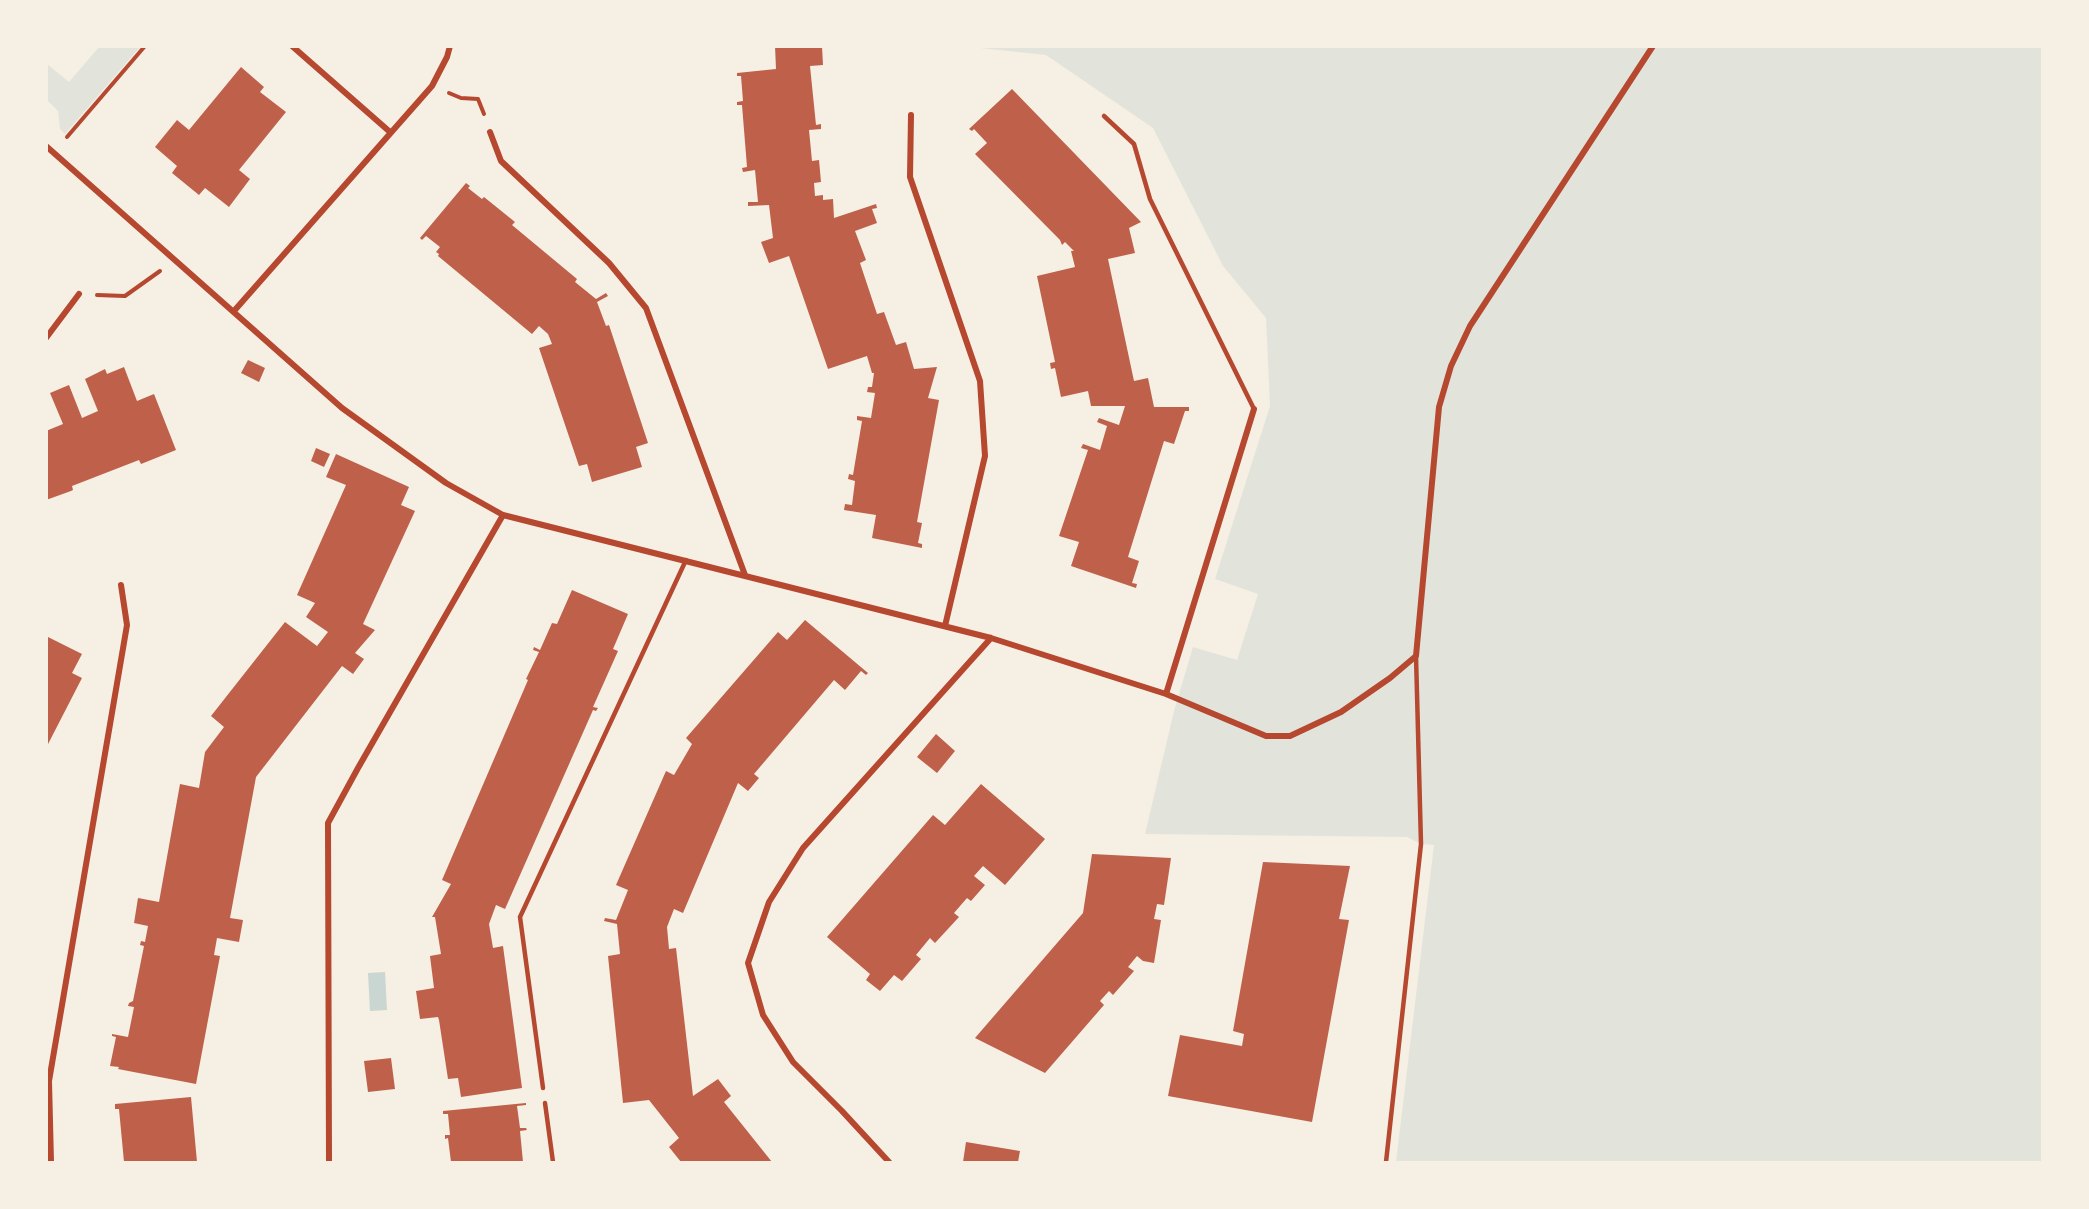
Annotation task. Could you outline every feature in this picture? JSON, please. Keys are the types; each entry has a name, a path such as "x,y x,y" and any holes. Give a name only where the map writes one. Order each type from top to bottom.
{"street":[{"path":"292,46 390,132"},
{"path":"234,311 432,86 450,46"},
{"path":"46,146 342,408 446,483 503,515 991,638 1166,694 1266,736 1290,736 1341,712 1390,678 1416,656 1433,453 1439,407 1451,366 1470,326 1653,46"},
{"path":"911,115 910,177 980,381 985,456 945,626"},
{"path":"490,132 501,161 609,263 646,308 745,575"},
{"path":"46,338 79,294"},
{"path":"1166,694 1254,409"},
{"path":"329,1162 328,823 503,515"},
{"path":"51,1162 49,1081 127,625 121,585"},
{"path":"889,1162 793,1062 763,1015 748,963 769,902 803,848 991,638"}],"lane":[{"path":"1104,116 1134,144 1150,199 1254,409"},
{"path":"543,1088 520,917 686,560"},
{"path":"1386,1162 1420,844 1416,656"},
{"path":"545,1103 553,1162"}],"path":[{"path":"54,152 145,46"},
{"path":"460,99 478,99"},
{"path":"79,294 125,296 161,270"}],"shaded area":[{"path":"99,47 140,47 65,134 60,129 58,111 47,100 47,64 69,82"},
{"path":"971,47 2042,47 2042,1162 1396,1162 1434,845 1421,844 1407,837 1145,834 1174,711 1193,647 1237,660 1258,594 1215,579 1270,406 1266,318 1223,266 1153,128 1046,55"},
{"path":"385,972 387,1010 370,1011 368,973"}],"building":[{"path":"775,46 822,46 823,65 810,66 816,125 821,124 821,129 809,130 812,161 819,160 821,182 814,183 815,196 823,195 823,200 833,199 834,218 876,204 877,208 872,209 877,223 855,231 866,260 860,263 877,314 884,312 896,345 906,342 914,369 937,367 928,398 939,400 917,522 922,523 918,543 922,544 922,548 872,538 876,515 844,510 845,504 852,505 855,481 848,479 849,474 853,475 862,421 857,420 857,416 871,418 875,393 867,392 868,387 872,387 874,373 872,373 867,356 828,369 789,256 769,263 761,242 773,238 769,205 748,206 748,202 758,202 755,170 743,172 742,168 747,167 742,105 737,105 737,102 743,101 741,76 737,76 737,73 776,69"},
{"path":"241,67 264,87 260,92 286,112 239,170 250,179 229,207 205,188 199,195 172,173 177,166 155,147 177,120 189,130"},
{"path":"1012,89 1141,222 1129,228 1135,253 1108,259 1134,381 1148,378 1154,407 1189,407 1189,411 1185,411 1174,444 1164,441 1128,557 1139,561 1132,583 1137,584 1136,588 1071,566 1079,542 1059,536 1088,450 1081,448 1083,444 1100,450 1107,426 1097,422 1099,418 1119,425 1125,406 1091,406 1088,391 1061,397 1055,368 1051,369 1050,363 1055,362 1037,276 1075,267 1071,251 1074,251 1065,242 1062,245 1060,240 975,154 987,143 974,129 972,131 969,129"},
{"path":"466,183 470,186 468,188 482,199 484,197 515,222 512,225 577,279 575,282 596,299 606,293 608,296 597,302 606,326 609,325 648,443 636,447 642,467 592,482 587,464 579,466 539,348 552,344 548,334 539,326 532,334 438,256 436,252 440,247 426,236 422,240 420,238"},
{"path":"248,360 265,368 259,382 241,373"},
{"path":"124,367 137,401 154,394 176,450 141,464 139,460 72,486 73,490 46,500 46,431 63,424 50,393 69,385 82,418 98,411 85,379 105,369 107,374"},
{"path":"316,448 330,454 324,467 311,461"},
{"path":"336,454 409,487 401,505 415,511 363,624 375,630 355,653 364,659 353,674 342,666 256,777 230,918 243,920 239,942 217,938 214,955 220,956 196,1084 118,1069 119,1067 110,1066 116,1037 112,1034 128,1037 134,1007 128,1006 133,1001 144,946 140,945 141,941 145,942 148,926 134,923 138,898 159,902 180,784 199,788 205,752 224,727 211,716 285,622 317,646 328,632 306,617 315,603 297,595 346,485 326,477"},
{"path":"572,590 628,614 613,649 618,651 593,707 598,708 596,711 593,710 505,909 496,905 489,924 493,948 503,946 522,1088 461,1097 458,1078 448,1079 438,1017 420,1019 416,991 434,988 430,956 441,954 435,917 432,917 451,884 442,880 539,652 533,650 534,647 540,650 552,623 557,624"},
{"path":"805,620 868,673 866,675 861,671 845,690 834,680 754,774 759,778 748,791 738,783 683,913 674,909 667,927 669,949 676,948 693,1096 718,1079 731,1096 724,1102 772,1162 681,1162 669,1147 679,1138 649,1100 623,1103 608,956 620,954 617,924 604,921 605,918 616,920 628,890 616,885 666,771 674,775 692,744 686,738 778,632 787,640"},
{"path":"46,636 82,654 72,673 82,678 46,748"},
{"path":"936,734 955,751 937,773 917,757"},
{"path":"981,784 1045,839 1005,885 983,866 974,876 985,885 971,901 967,898 954,913 959,917 935,943 930,938 916,955 921,959 902,981 894,975 880,991 866,980 870,974 827,937 933,815 945,825"},
{"path":"1092,854 1171,858 1164,905 1157,904 1154,919 1161,920 1154,963 1143,961 1137,956 1128,967 1134,971 1113,995 1109,991 1100,1001 1104,1005 1045,1073 975,1038 1083,913"},
{"path":"1263,862 1350,866 1339,919 1349,920 1312,1122 1168,1096 1180,1035 1242,1046 1244,1034 1233,1031"},
{"path":"391,1058 395,1089 368,1092 364,1061"},
{"path":"191,1097 197,1162 124,1162 119,1109 115,1109 115,1104"},
{"path":"526,1103 526,1105 517,1106 520,1128 527,1130 520,1131 523,1162 451,1162 448,1138 445,1139 445,1135 450,1135 448,1114 443,1114 443,1111"},
{"path":"966,1142 1020,1151 1018,1162 963,1162"}]}
